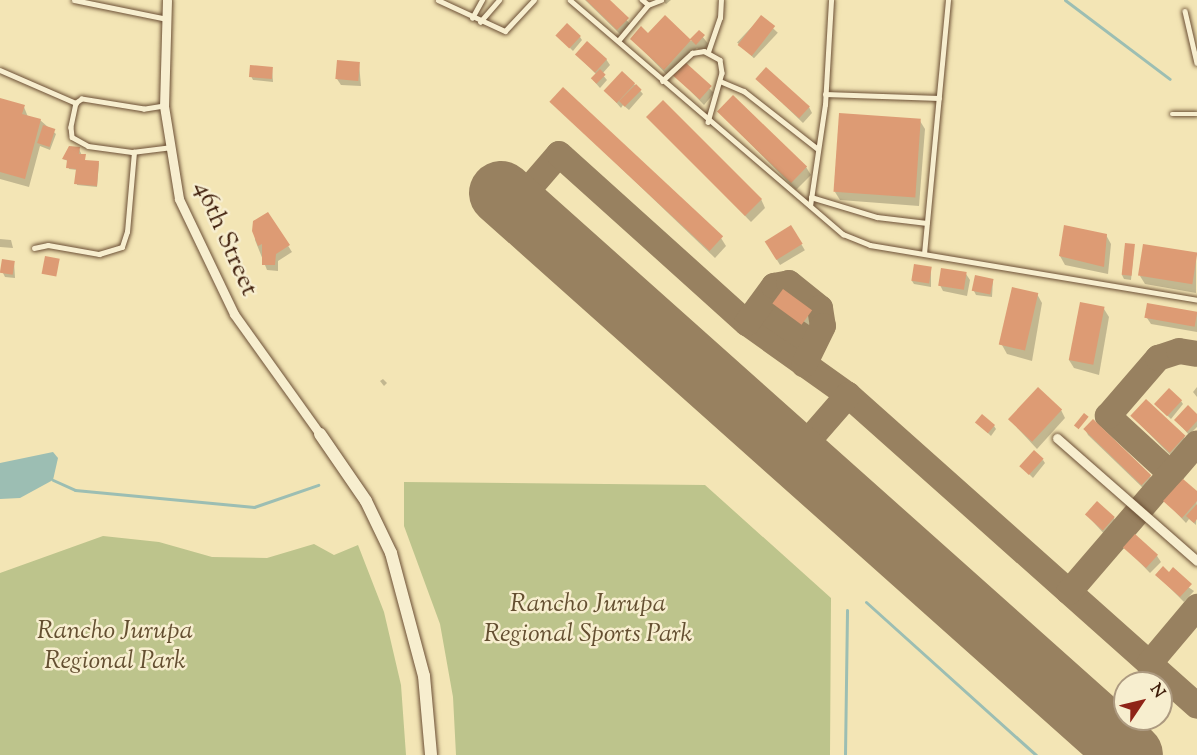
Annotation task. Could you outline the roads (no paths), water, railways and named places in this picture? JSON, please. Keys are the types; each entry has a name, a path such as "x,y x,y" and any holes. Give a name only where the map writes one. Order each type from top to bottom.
{"street":[{"name":"46th Street","path":"167,0 164,105 178,199 234,314 320,434"},
{"path":"320,434 366,501 391,553 424,676 431,755"},
{"path":"1058,438 1197,561"}],"lane":[{"path":"74,0 167,19"},
{"path":"438,0 480,22 505,31 534,0"},
{"path":"472,18 482,0"},
{"path":"480,22 499,0"},
{"path":"570,0 708,122 843,234 870,245 1197,300"},
{"path":"642,0 648,5"},
{"path":"618,41 648,5 661,0"},
{"path":"708,52 720,18 722,0"},
{"path":"810,206 825,94 831,0"},
{"path":"924,254 948,0"},
{"path":"1185,11 1197,63"},
{"path":"662,81 683,59 708,52 720,60 720,81 708,122"},
{"path":"0,70 76,103 92,99 144,109 164,105"},
{"path":"720,81 744,91 818,149"},
{"path":"825,94 939,98"},
{"path":"76,103 70,127 78,143 134,152 170,147"},
{"path":"1172,114 1197,114"},
{"path":"34,248 48,245 99,254 122,247 128,232 134,152"},
{"path":"811,197 877,217 927,223"}],"water":[{"path":"53,452 58,458 53,480 20,498 0,499 0,463"}],"waterway":[{"path":"1065,0 1170,79"},
{"path":"53,480 75,490 254,507 318,485"},
{"path":"866,602 1036,755"},
{"path":"845,755 847,610"}],"park label":[{"name":"Rancho Jurupa Regional Sports Park","path":"588,620"},
{"name":"Rancho Jurupa Regional Park","path":"115,647"}]}
